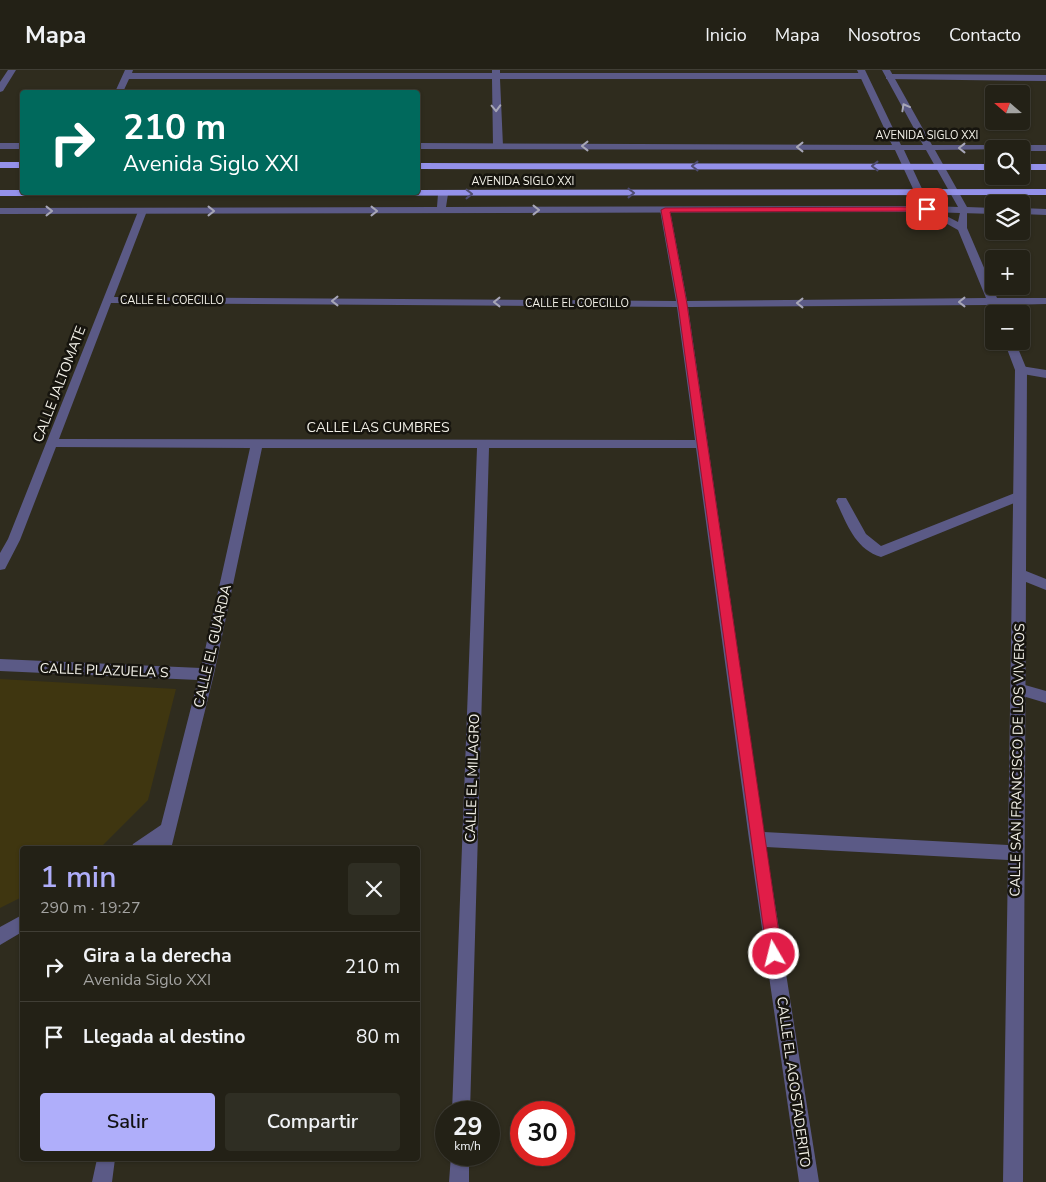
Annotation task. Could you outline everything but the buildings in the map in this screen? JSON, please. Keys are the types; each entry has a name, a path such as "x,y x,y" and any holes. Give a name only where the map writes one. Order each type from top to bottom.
{"highway":[{"path":"0,165 20,165"},
{"name":"AVENIDA SIGLO XXI","path":"420,166 985,167"},
{"path":"1030,167 1046,167"},
{"name":"AVENIDA SIGLO XXI","path":"420,194 1046,192"},
{"name":"AVENIDA SIGLO XXI","path":"0,193 20,193"}],"street":[{"path":"0,89 12,70"},
{"path":"120,90 127,73 862,73 927,209 962,228"},
{"path":"496,74 498,146"},
{"path":"887,74 1046,78"},
{"path":"887,74 952,192 964,210 962,228 995,305"},
{"path":"0,146 20,146"},
{"name":"AVENIDA SIGLO XXI","path":"420,146 1046,148"},
{"path":"713,147 716,166"},
{"path":"441,211 443,194"},
{"path":"0,211 927,209 985,211"},
{"name":"CALLE EL AGOSTADERITO","path":"665,210 682,304 808,1182"},
{"name":"CALLE JALTOMATE","path":"0,565 14,540 53,443 142,211"},
{"path":"1030,211 1046,212"},
{"name":"CALLE EL COECILLO","path":"107,300 682,304 1046,301"},
{"name":"CALLE SAN FRANCISCO DE LOS VIVEROS","path":"1013,350 1021,370 1013,1182"},
{"path":"1021,370 1046,374"},
{"name":"CALLE LAS CUMBRES","path":"53,443 702,444"},
{"name":"CALLE EL GUARDA","path":"164,846 207,674 257,443"},
{"name":"CALLE EL MILAGRO","path":"461,1101 483,443"},
{"path":"842,501 866,544 873,550 881,552 1020,496"},
{"path":"0,539 14,540"},
{"path":"1019,574 1046,585"},
{"name":"CALLE PLAZUELA S","path":"0,665 207,674"},
{"path":"1018,689 1046,697"},
{"path":"144,846 166,831"},
{"path":"758,839 1016,853"},
{"path":"0,937 20,924"},
{"path":"102,1182 106,1161"},
{"path":"459,1182 460,1166"}],"shaded area":[{"path":"0,679 176,689 148,800 102,846 20,846 20,898 0,908"}],"route":[{"path":"774,954 682,304 665,210 927,209"}]}
